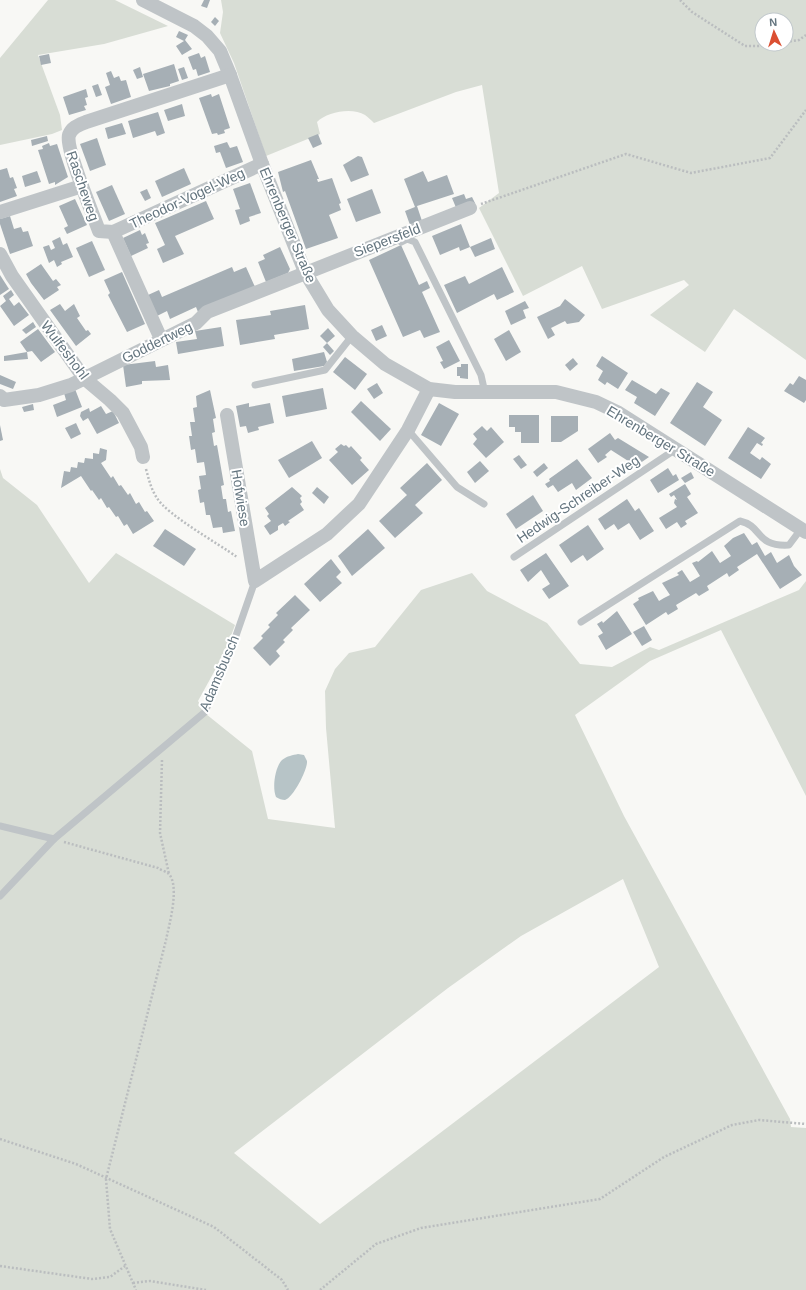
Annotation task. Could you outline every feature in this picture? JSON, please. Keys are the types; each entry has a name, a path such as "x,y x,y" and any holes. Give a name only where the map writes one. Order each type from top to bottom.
{"street":[{"name":"Ehrenberger Straße","path":"143,0 194,26 207,36 220,51 262,164 305,272 328,310 352,336 385,364 429,389 485,393 537,391 556,392 579,397 618,412 804,531"},
{"name":"Rascheweg","path":"161,339 113,232 99,231 82,186 68,142 69,135 72,128 86,122 230,75"},
{"name":"Theodor-Vogel-Weg","path":"113,232 262,164"},
{"path":"0,212 82,186"},
{"name":"Siepersfeld","path":"305,272 470,208"},
{"name":"Wulfeshohl","path":"0,254 12,276 84,378 123,413 141,447 143,457"},
{"name":"Goddertweg","path":"2,398 39,395 71,385 161,339 196,323 207,312 305,272"},
{"path":"255,581 327,534 359,504 408,430 429,389"},
{"name":"Hofwiese","path":"227,416 255,581"}],"lane":[{"path":"305,272 332,270 407,239 415,242 482,375 485,393"},
{"path":"255,385 325,370 352,336"},
{"path":"408,430 457,487 484,504"},
{"name":"Hedwig-Schreiber-Weg","path":"514,557 676,449"},
{"path":"581,622 740,521 748,523 765,542 777,546 789,545 804,531"},
{"name":"Adamsbusch","path":"0,896 54,839 205,712 231,650 255,581"},
{"path":"0,826 54,839"}],"path":[{"path":"680,0 692,12 745,46 754,45"},
{"path":"794,41 799,40 806,35"},
{"path":"470,208 626,154 691,173 770,158 806,110"},
{"path":"143,457 150,484 158,500 168,510 237,557 242,563"},
{"path":"136,1290 110,1228 106,1179 166,940 173,899 173,884 169,874 160,833 163,748"},
{"path":"54,839 158,868 169,874"},
{"path":"320,1290 376,1244 421,1228 600,1199 664,1157 732,1125 759,1120 806,1124"},
{"path":"0,1139 76,1164 214,1228 282,1280 288,1290"},
{"path":"0,1266 41,1270 92,1279 110,1277 125,1266"},
{"path":"132,1283 150,1281 206,1290"}],"shaded area":[{"path":"48,0 115,0 168,26 104,44 38,55 60,115 62,130 52,134 0,145 0,58"},
{"path":"221,0 806,0 806,360 734,309 705,352 650,315 689,285 684,280 602,309 582,266 523,296 479,208 499,193 482,85 456,92 374,123 366,116 353,111 333,113 321,118 317,122 320,134 266,156 234,63 220,33 223,12"},
{"path":"0,469 3,478 37,505 89,583 116,553 235,625 225,652 198,701 206,714 252,751 268,819 335,828 326,728 325,691 335,669 349,653 375,647 421,590 472,573 487,591 547,623 580,664 612,667 650,647 659,650 799,590 806,581 806,796 721,630 650,661 575,715 624,816 790,1119 791,1127 806,1128 806,1290 0,1290","holes":["623,879 659,967 320,1224 234,1153 448,988 521,936"]},
{"path":"298,754 304,755 307,761 303,776 296,789 288,798 285,800 279,799 276,797 274,788 278,767 282,760"}],"building":[{"path":"204,0 210,0 207,8 201,6"},
{"path":"215,17 219,21 215,26 211,22"},
{"path":"179,31 188,35 185,40 192,49 182,55 176,46 184,41 176,37"},
{"path":"199,53 201,58 205,56 210,72 198,76 196,69 193,70 188,57"},
{"path":"49,54 51,63 41,65 39,56"},
{"path":"174,64 179,81 170,84 170,86 149,91 143,74"},
{"path":"140,67 143,77 137,79 133,70"},
{"path":"184,67 188,78 182,80 178,69"},
{"path":"111,71 114,78 119,76 121,81 126,80 131,97 111,104 105,87 110,85 106,73"},
{"path":"98,84 102,95 96,97 92,86"},
{"path":"86,89 88,97 85,98 87,105 84,106 86,110 69,115 63,97"},
{"path":"211,94 212,97 219,94 230,128 224,130 225,133 218,135 217,133 212,134 199,98"},
{"path":"182,104 185,116 168,121 164,110"},
{"path":"158,112 165,133 157,136 155,131 133,138 128,121"},
{"path":"122,123 126,134 108,139 105,128"},
{"path":"318,134 322,144 313,148 308,138"},
{"path":"47,136 48,141 32,146 31,140"},
{"path":"97,138 106,165 90,171 80,144"},
{"path":"227,142 230,148 237,146 243,162 226,168 220,152 216,153 214,146"},
{"path":"49,143 50,146 57,144 68,177 55,185 55,182 49,184 38,150 43,149 42,146"},
{"path":"358,156 362,157 369,175 351,182 343,165"},
{"path":"311,160 319,179 317,179 318,182 332,178 341,203 339,204 341,210 329,215 338,238 306,249 285,191 283,192 278,172"},
{"path":"7,168 10,178 13,177 17,188 14,189 17,196 0,202 0,170"},
{"path":"184,168 191,184 162,197 155,181"},
{"path":"37,171 41,182 25,187 22,176"},
{"path":"423,171 428,182 447,175 454,194 417,206 422,221 410,225 405,211 415,207 404,179"},
{"path":"250,183 261,213 249,217 250,221 240,225 235,210 240,209 233,189"},
{"path":"112,185 125,214 109,221 96,192"},
{"path":"147,189 151,198 145,201 140,192"},
{"path":"372,189 381,213 356,222 347,199"},
{"path":"464,194 466,199 472,197 475,203 457,210 452,198"},
{"path":"75,199 87,225 67,234 64,228 68,226 59,206"},
{"path":"206,201 214,219 175,236 184,254 163,263 157,249 165,245 155,223"},
{"path":"10,216 14,229 21,227 23,232 28,231 33,246 10,254 0,224 0,219"},
{"path":"461,224 470,247 460,251 459,247 440,255 432,236"},
{"path":"140,230 142,235 145,233 149,243 146,244 148,248 131,256 123,238"},
{"path":"60,237 63,245 67,243 73,257 61,262 62,264 57,267 54,260 49,263 43,247 49,245 51,250 55,248 52,241"},
{"path":"491,238 495,249 475,257 470,247"},
{"path":"92,241 105,270 89,277 76,248"},
{"path":"401,245 419,285 427,281 430,288 422,292 440,332 424,338 420,330 403,337 369,260"},
{"path":"280,247 290,269 288,273 266,282 258,262 265,259 263,255"},
{"path":"41,264 53,281 56,279 61,285 57,287 59,290 44,300 26,274"},
{"path":"232,267 234,272 246,267 255,287 198,312 196,307 170,319 167,311 157,316 148,295 159,290 162,297"},
{"path":"502,267 514,292 497,300 494,294 457,313 444,285 465,276 469,284"},
{"path":"122,272 145,324 127,332 108,295 110,293 104,280"},
{"path":"0,275 9,289 0,295"},
{"path":"11,290 14,295 9,299 14,306 19,302 29,315 14,326 0,306 6,301 3,296"},
{"path":"565,299 585,315 579,322 567,324 565,321 551,328 555,335 548,339 537,317 560,306"},
{"path":"525,301 529,308 523,310 526,318 511,325 505,311"},
{"path":"60,304 65,311 74,304 80,316 77,318 86,331 88,330 91,334 76,346 50,310"},
{"path":"305,305 309,329 274,335 275,339 240,345 236,320 271,315 270,311"},
{"path":"33,322 36,327 26,334 22,330"},
{"path":"382,325 387,336 376,341 371,330"},
{"path":"221,327 224,346 178,354 176,342 197,339 195,331"},
{"path":"328,328 335,336 327,343 320,336"},
{"path":"38,329 55,352 41,362 32,351 27,352 20,342"},
{"path":"509,330 521,352 506,361 494,339"},
{"path":"449,340 460,361 444,369 440,362 443,361 436,347"},
{"path":"327,343 334,351 330,355 323,347"},
{"path":"27,352 28,359 4,361 4,356"},
{"path":"324,352 327,362 324,366 294,371 292,359"},
{"path":"602,356 628,373 618,389 607,382 605,385 598,380 603,371 596,366"},
{"path":"345,357 367,374 355,390 333,372"},
{"path":"573,358 578,364 570,371 565,365"},
{"path":"155,361 156,367 168,365 170,380 142,381 142,384 126,387 123,365"},
{"path":"461,364 468,364 468,379 457,376 457,367 461,367"},
{"path":"0,375 16,382 13,389 0,384"},
{"path":"799,376 806,380 806,400 804,403 784,391 790,383 793,385"},
{"path":"632,380 656,394 661,388 670,393 655,416 634,403 637,397 625,390"},
{"path":"697,382 713,392 703,407 722,420 705,446 670,423"},
{"path":"377,383 383,393 374,399 367,389"},
{"path":"323,388 327,409 286,417 282,396"},
{"path":"75,389 82,407 57,417 53,405 66,400 64,393"},
{"path":"210,390 216,418 213,419 215,432 212,433 214,446 217,445 224,485 221,486 223,499 226,499 228,512 231,511 235,531 223,533 222,527 213,528 210,515 206,515 204,502 200,503 198,490 201,489 199,476 206,475 205,468 204,462 197,463 195,449 191,450 189,436 192,436 190,422 195,422 193,408 197,407 196,396"},
{"path":"361,401 391,429 380,441 351,412"},
{"path":"249,403 249,407 270,403 274,423 258,427 259,430 248,433 246,426 240,427 236,406"},
{"path":"439,403 459,414 441,446 421,435"},
{"path":"33,404 34,410 24,412 22,407"},
{"path":"101,406 106,414 113,411 119,423 97,434 88,418 83,421 80,416 81,412 89,408 90,412"},
{"path":"509,415 539,415 539,443 521,443 521,432 515,432 515,427 509,427"},
{"path":"551,416 578,416 578,431 561,442 551,442"},
{"path":"76,423 81,434 71,439 65,428"},
{"path":"0,425 3,440 0,441"},
{"path":"482,426 487,431 491,427 504,442 486,458 473,444 477,439 473,434"},
{"path":"748,427 765,438 761,443 763,444 762,446 757,443 750,453 760,460 762,457 771,464 761,479 728,458"},
{"path":"610,433 615,440 618,438 649,457 636,466 611,450 605,455 607,457 598,463 588,449"},
{"path":"312,441 322,458 289,478 278,460"},
{"path":"341,444 344,446 346,445 349,448 351,446 362,458 360,460 369,470 352,485 329,460 338,452 335,449"},
{"path":"100,448 107,450 106,460 101,463 111,478 113,476 119,486 121,485 128,495 130,493 136,504 139,502 145,512 147,511 154,521 133,534 127,524 124,526 118,516 116,517 109,507 107,508 101,498 99,500 81,476 61,488 64,471 70,472 71,467 77,468 78,462 84,463 85,458 93,459 93,453 99,454"},
{"path":"519,455 527,465 521,469 513,459"},
{"path":"577,459 592,478 576,490 572,483 558,492 553,485 548,488 545,484 550,481 549,479"},
{"path":"480,461 489,471 475,483 467,472"},
{"path":"427,463 442,480 415,505 423,513 395,538 379,521 407,495 400,488"},
{"path":"544,463 548,468 537,477 533,472"},
{"path":"668,468 673,476 676,474 679,480 658,493 650,480"},
{"path":"691,472 694,478 685,483 681,478"},
{"path":"685,484 691,494 687,497 698,513 685,521 687,524 681,528 677,522 666,529 659,518 677,507 674,503 675,499 677,500 674,495 671,497 669,494"},
{"path":"292,487 302,496 300,498 302,502 300,504 304,510 288,521 290,522 285,526 283,523 278,526 278,530 270,535 264,526 271,521 267,516 269,514 265,508"},
{"path":"317,487 329,497 324,504 312,493"},
{"path":"533,495 543,511 516,529 506,514"},
{"path":"627,499 635,511 639,508 654,531 640,540 629,523 618,530 614,524 605,530 598,519"},
{"path":"588,525 604,549 587,561 583,555 571,563 559,545"},
{"path":"165,529 196,549 184,566 153,546"},
{"path":"368,529 385,548 352,576 338,556"},
{"path":"744,533 752,545 757,542 765,556 771,552 777,563 789,555 794,566 802,575 780,589 757,554 737,567 739,570 729,577 727,573 707,586 709,590 699,596 696,593 676,605 678,609 668,615 666,612 646,625 633,604 639,600 638,598 653,591 659,601 670,595 662,583 679,575 677,573 682,570 690,582 700,576 692,563 698,562 712,551 720,563 731,556 724,546 733,538"},
{"path":"546,553 569,586 549,599 542,589 550,584 541,570 528,582 520,570"},
{"path":"331,559 341,572 336,577 342,583 320,602 304,584"},
{"path":"295,595 310,610 291,628 293,630 283,640 285,642 276,651 280,656 270,666 253,648 263,638 261,636 270,627 268,625 278,615 276,613"},
{"path":"617,611 632,634 606,650 598,636 603,633 597,624 602,621 603,623"},
{"path":"644,626 652,640 642,646 633,632"}]}
